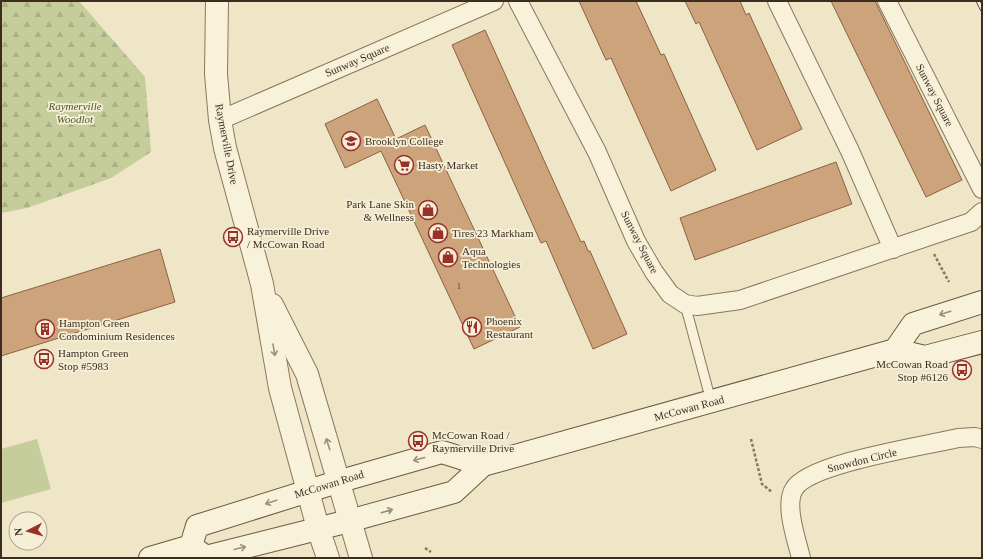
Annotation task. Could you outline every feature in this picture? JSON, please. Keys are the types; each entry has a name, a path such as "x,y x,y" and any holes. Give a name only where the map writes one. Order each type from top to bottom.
{"main road":[{"name":"Raymerville Drive","path":"217,1 216,74 220,120 234,185 262,284 280,388 318,528 328,558"},
{"name":"Raymerville Drive","path":"262,284 307,374 332,457 337,482 361,558"},
{"path":"895,350 913,324 982,302"},
{"name":"McCowan Road","path":"483,465 442,452 337,482 197,526 191,546 206,557 349,521 454,492 483,465 895,350 924,357 982,342"},
{"path":"150,558 191,546"}],"street":[{"name":"Sunway Square","path":"220,120 494,1"},
{"name":"Sunway Square","path":"518,1 597,152 636,242 654,272 670,294 685,304"},
{"path":"777,1 850,151 892,249"},
{"name":"Sunway Square","path":"887,1 982,189"},
{"path":"685,304 697,306 740,300 971,222 982,212"},
{"name":"Snowdon Circle","path":"789,507 794,490 807,477 832,466 958,438 975,437 982,439"},
{"path":"789,507 801,558"}],"lane":[{"path":"685,304 711,401"}],"path":[{"path":"926,237 949,282"},
{"path":"751,439 762,484 789,507"},
{"path":"425,548 431,552"}],"green space":[{"name":"Raymerville Woodlot","path":"1,1 79,1 145,77 151,152 111,178 27,208 1,213"},
{"path":"37,439 51,489 1,503 1,449"}],"building":[{"path":"579,1 636,1 661,55 664,54 716,170 671,191 611,58 606,60"},
{"path":"685,1 740,1 746,15 749,13 802,129 757,150 699,22 696,24"},
{"path":"831,1 875,1 962,180 926,197"},
{"path":"485,30 581,242 584,241 588,251 590,251 627,334 593,349 546,241 541,243 452,45"},
{"path":"377,99 396,139 425,125 520,327 474,349 381,151 345,168 325,124"},
{"path":"836,162 852,204 695,260 680,218"},
{"name":"Hampton Green Condominium Residences","path":"160,249 175,302 1,356 1,298"}],"railway":[{"path":"978,1 982,9"}],"place":[{"name":"Brooklyn College","path":"351,141"},
{"name":"Hasty Market","path":"404,165"},
{"name":"Park Lane Skin & Wellness","path":"428,210"},
{"name":"Tires 23 Markham","path":"438,233"},
{"name":"Raymerville Drive / McCowan Road","path":"233,237"},
{"name":"Aqua Technologies","path":"448,257"},
{"name":"Phoenix Restaurant","path":"472,327"},
{"name":"Hampton Green Condominium Residences","path":"45,329"},
{"name":"Hampton Green Stop #5983","path":"44,359"},
{"name":"McCowan Road Stop #6126","path":"962,370"},
{"name":"McCowan Road / Raymerville Drive","path":"418,441"}]}
